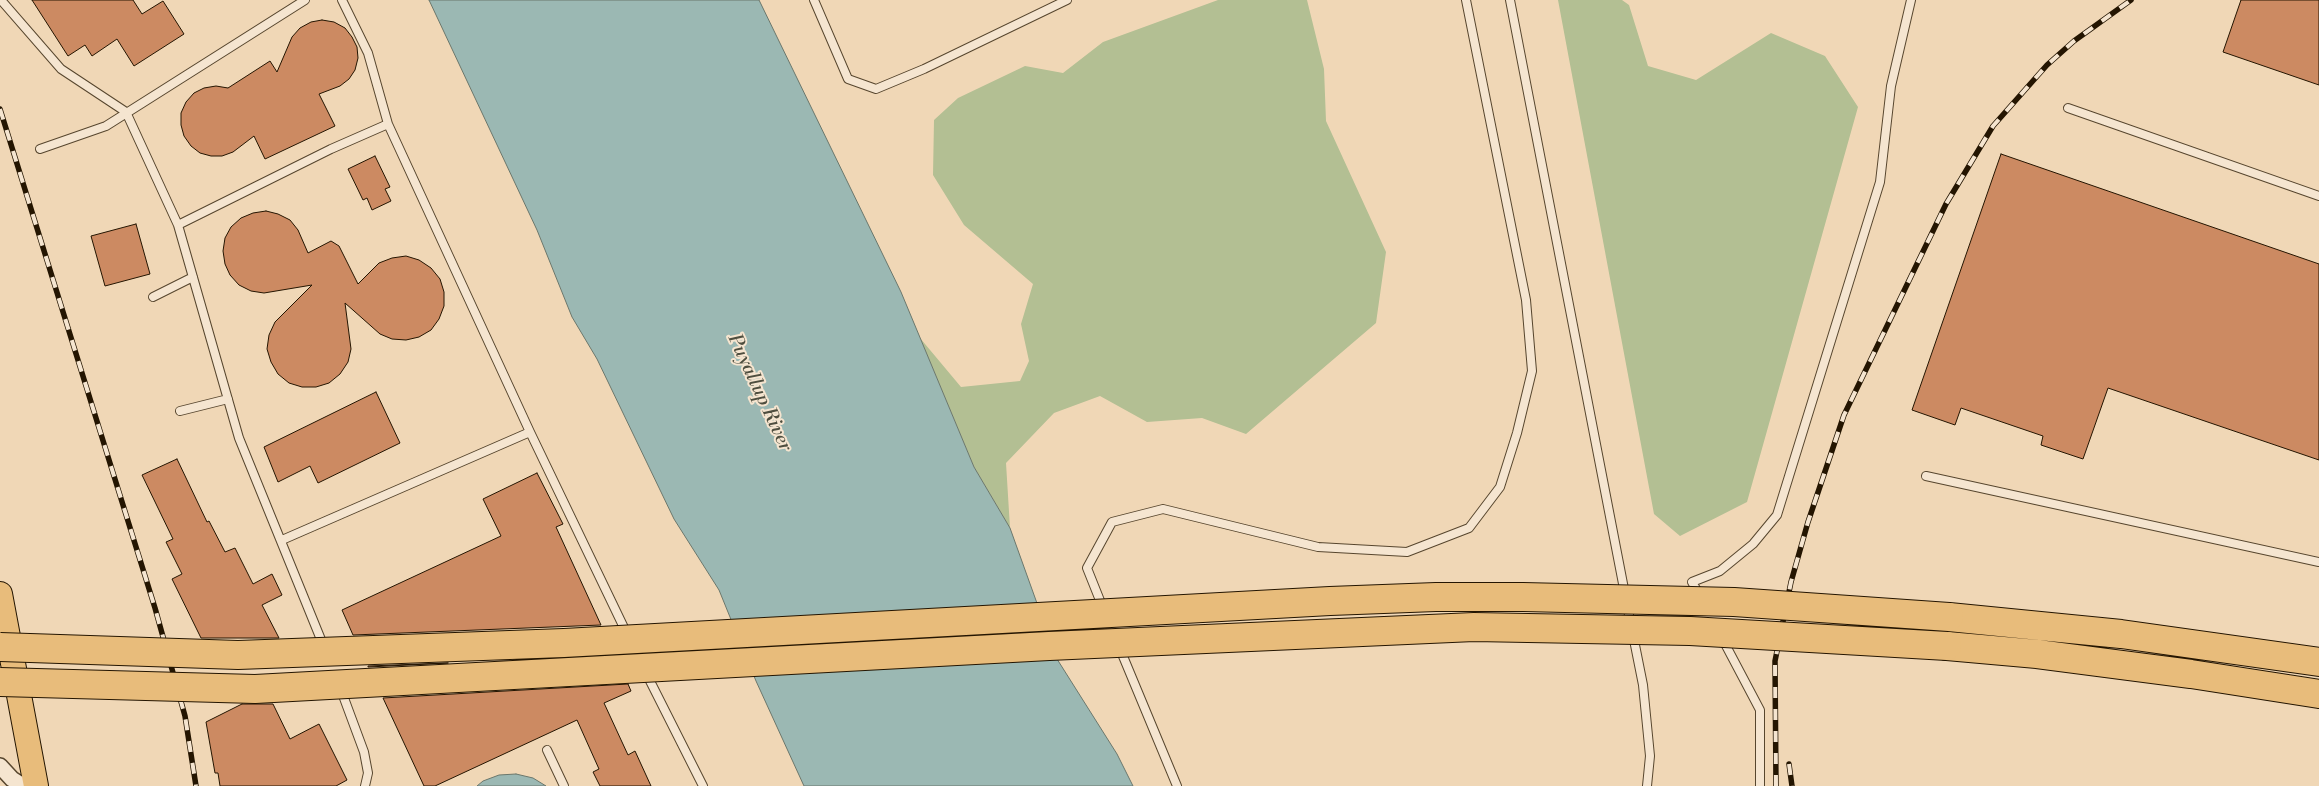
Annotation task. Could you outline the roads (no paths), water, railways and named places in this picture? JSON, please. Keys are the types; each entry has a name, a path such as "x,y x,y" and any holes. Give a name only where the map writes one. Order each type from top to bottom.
{"highway":[{"path":"0,647 238,655 564,643 1310,602 1436,597 1532,597 1734,602 1949,617 2121,634 2319,662"},
{"path":"0,682 255,689 1039,646 1474,627 1690,631 1947,646 2037,654 2191,674 2319,694"}],"main road":[{"path":"0,594 36,786"}],"street":[{"path":"0,766 12,779 23,786"}],"lane":[{"path":"1,0 61,69 126,112 178,225 239,438 330,661"},
{"path":"40,149 106,126 248,38 305,0"},
{"path":"342,0 368,54 388,124 530,432 636,652"},
{"path":"814,0 848,79 876,89 1067,0"},
{"path":"1110,623 1087,568 1112,522 1163,509 1318,547 1407,552 1469,528 1500,487 1517,432 1532,371 1526,300 1466,0"},
{"path":"1510,0 1643,686 1650,756 1647,786"},
{"path":"1706,609 1692,582 1720,570 1753,544 1777,515 1880,182 1891,86 1911,0"},
{"path":"2068,108 2319,196"},
{"path":"178,225 331,148 388,124"},
{"path":"153,297 193,277"},
{"path":"180,412 228,399"},
{"path":"282,540 530,432"},
{"path":"1926,476 2319,562"},
{"path":"1716,626 1760,710 1760,786"},
{"path":"1113,632 1177,786"},
{"path":"640,661 703,786"},
{"path":"337,679 364,752 368,773 365,786"},
{"path":"547,750 564,786"},
{"path":"1755,786 1760,767"}],"water":[{"name":"Puyallup River","path":"429,0 759,0 901,292 974,467 1010,528 1057,659 1117,754 1133,786 804,786 756,681 719,590 674,519 597,359 572,317 537,230"},
{"path":"516,774 533,778 546,786 477,786 483,781 499,775"}],"railway":[{"path":"1776,786 1775,661 1791,582 1808,522 1844,415 1946,204 1993,126 2047,65 2074,41 2131,0"},
{"path":"0,109 155,608 185,716 196,786"},
{"path":"1789,764 1792,786"}]}
